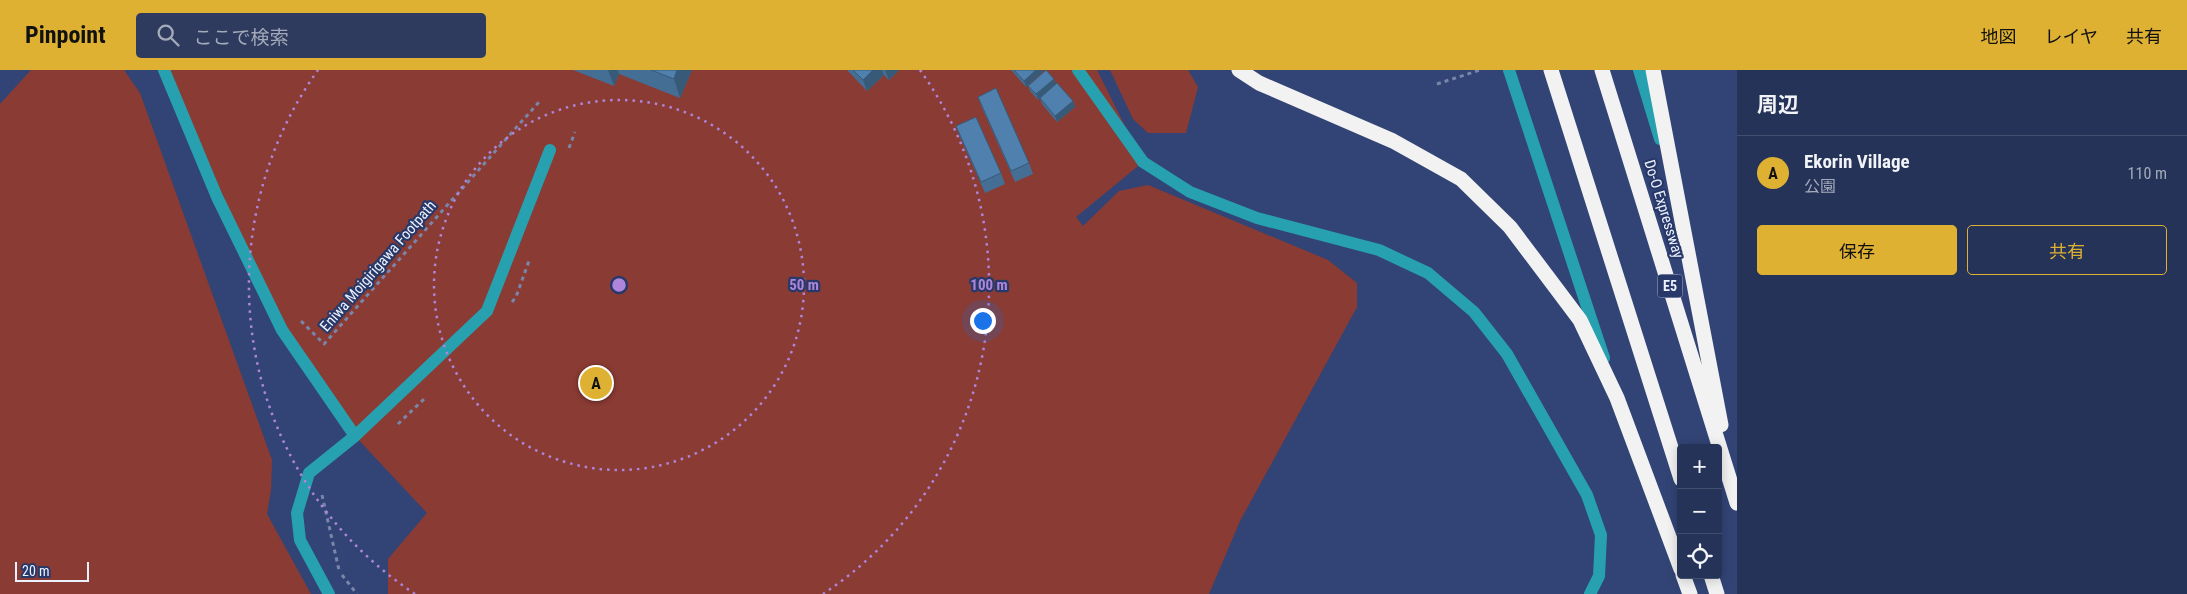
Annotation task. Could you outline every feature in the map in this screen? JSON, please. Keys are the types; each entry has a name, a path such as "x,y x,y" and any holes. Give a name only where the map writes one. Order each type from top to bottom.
{"highway":[{"path":"1239,70 1259,83 1393,141 1461,179 1510,227 1580,320 1617,398 1677,558"},
{"path":"1550,70 1677,467"},
{"name":"Do-O Expressway","path":"1602,70 1736,499"},
{"path":"1653,70 1736,499"},
{"path":"1684,579 1690,594"},
{"path":"1712,579 1717,594"}],"street":[{"path":"164,70 217,197 282,330 356,436"},
{"path":"1078,70 1143,162 1190,192 1257,218 1379,250 1428,273 1474,312 1507,354 1588,495 1601,535 1599,576 1590,594"},
{"path":"1509,70 1617,398"},
{"path":"1639,70 1677,194"},
{"path":"329,594 300,540 297,513 310,473 356,436 487,311 550,150"}],"path":[{"path":"1437,84 1480,70"},
{"name":"Eniwa Moigirigawa Footpath","path":"296,316 324,344 538,102"}],"shaded area":[{"path":"31,70 124,70 140,93 272,460 271,490 267,514 311,594 0,594 0,104"},
{"path":"166,70 1097,70 1143,162 1076,217 1083,226 1119,191 1148,185 1328,260 1357,283 1357,307 1240,521 1209,594 388,594 388,559 427,513 355,436 282,330"},
{"path":"1110,70 1188,70 1198,87 1186,133 1148,133 1133,119"}],"building":[{"path":"651,70 677,70 674,79"},
{"path":"853,70 873,70 863,80"},
{"path":"1014,70 1036,70 1024,81"},
{"path":"1046,70 1054,79 1036,94 1028,86"},
{"path":"1057,83 1073,101 1055,116 1040,98"},
{"path":"996,88 1029,163 1011,171 978,97"},
{"path":"976,117 1001,173 981,182 956,126"}],"place":[{"name":"Ekorin Village","path":"596,383"}]}
